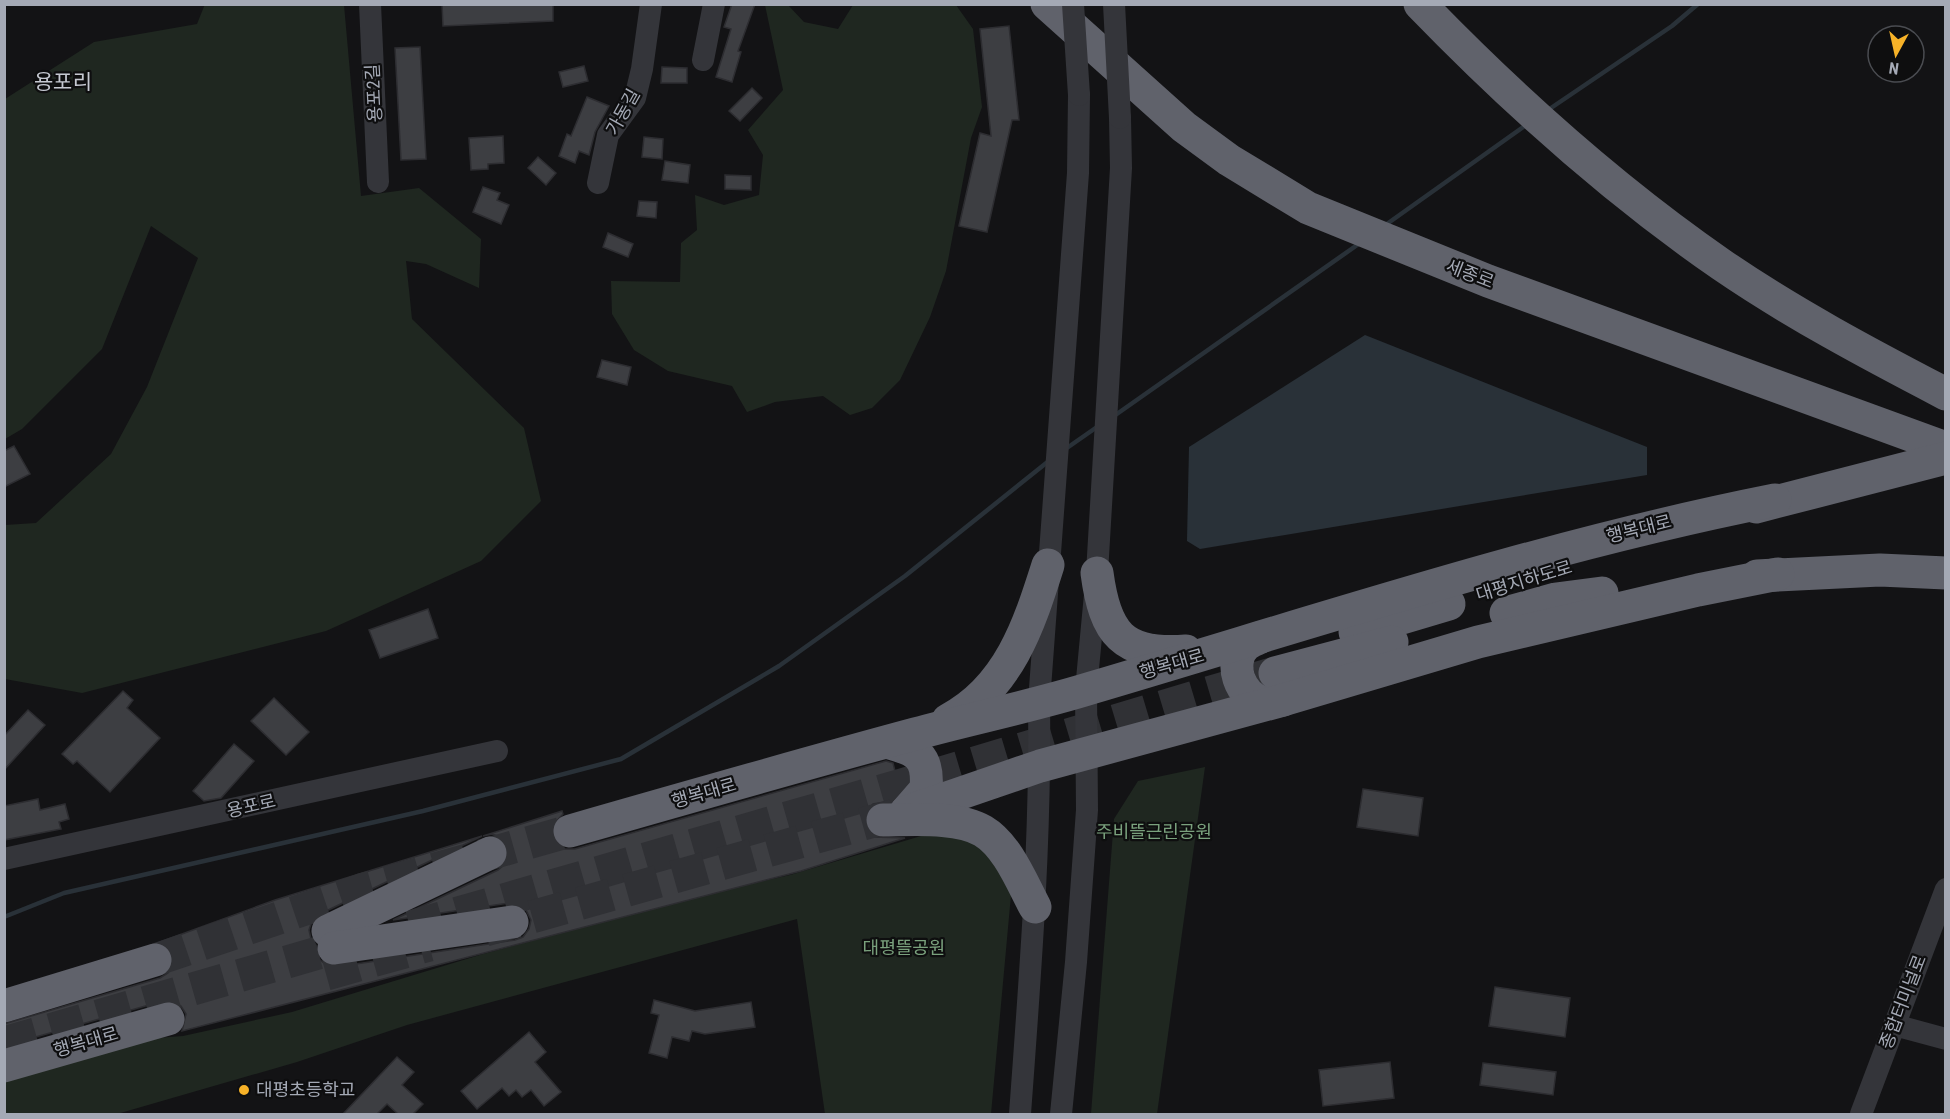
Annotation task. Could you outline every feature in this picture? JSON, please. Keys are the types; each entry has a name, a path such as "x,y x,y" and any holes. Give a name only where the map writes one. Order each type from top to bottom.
{"highway":[{"name":"세종로","path":"1047,4 1184,127 1229,160 1308,208 1422,255 1946,448"},
{"path":"1420,4 1488,75 1636,203 1722,265 1810,320 1946,394"},
{"path":"1426,4 1448,33"},
{"name":"대평지하도로","path":"1264,663 1775,500 1946,458"},
{"path":"926,731 957,715 1008,667 1031,618 1048,564"},
{"path":"1880,570 1946,573"},
{"path":"1880,570 1946,586"},
{"name":"행복대로","path":"570,831 926,731 1086,690 1264,663 1478,642 1698,590 1778,574 1880,570"},
{"path":"1097,573 1101,604 1120,638 1142,648 1264,663"},
{"name":"행복대로","path":"894,816 1040,766 1088,753 1264,663"},
{"path":"887,742 913,750 925,765 926,789 894,816"},
{"path":"894,816 972,826 985,832 1013,865 1035,907"},
{"path":"490,853 331,940 512,922"},
{"path":"6,1004 154,960"},
{"name":"행복대로","path":"4,1066 168,1019"}],"street":[{"name":"용포2길","path":"370,4 378,182"},
{"name":"가동길","path":"598,183 608,135 635,98 642,69 651,4"},
{"path":"703,60 714,4"},
{"path":"1020,1114 1035,907 1040,766 1039,702 1078,173 1079,95 1073,4"},
{"path":"1063,1112 1076,962 1088,753 1086,690 1097,573 1121,168 1114,4"},
{"name":"용포로","path":"4,859 497,751"},
{"name":"종합터미널로","path":"1861,1114 1946,890"},
{"path":"1894,1025 1946,1039"}],"green space":[{"path":"205,4 344,5 361,196 419,188 481,239 479,288 426,264 406,261 412,319 524,428 541,501 481,561 326,631 82,693 5,679 5,525 36,523 111,454 147,387 198,258 151,226 102,349 22,429 5,439 5,99 94,42 197,24"},
{"path":"765,5 788,5 804,22 838,29 853,5 956,5 973,29 982,107 971,138 946,271 930,317 900,380 872,408 850,415 823,396 775,402 747,412 732,386 668,371 634,350 612,314 611,281 680,282 681,243 697,230 695,195 724,205 759,195 763,155 748,130 783,90"},
{"name":"주비뜰근린공원","path":"1205,767 1157,1114 1091,1114 1114,819 1138,781"},
{"name":"대평뜰공원","path":"921,836 969,836 1006,872 1011,895 991,1114 825,1114 797,919 407,1025 297,1062 117,1114 5,1114 5,1076 143,1039 183,1036 292,1012 483,954 697,896 790,875"}],"shaded area":[{"path":"1365,335 1647,447 1647,475 1200,549 1187,541 1189,447"}],"building":[{"path":"442,4 553,4 553,21 443,26"},
{"path":"732,4 755,4 738,51 741,52 732,82 716,77 731,29 724,27"},
{"path":"1009,26 1019,120 1012,120 987,232 959,226 980,133 991,136 980,29"},
{"path":"420,47 426,159 401,160 395,48"},
{"path":"584,66 588,81 563,87 559,72"},
{"path":"662,67 687,68 687,83 661,83"},
{"path":"752,88 762,98 740,121 729,111"},
{"path":"587,97 609,106 595,132 589,155 579,151 575,163 559,156 567,134 571,136"},
{"path":"503,136 504,163 488,164 488,169 471,170 469,138"},
{"path":"644,137 663,139 662,159 642,157"},
{"path":"538,157 556,173 546,185 528,168"},
{"path":"665,161 690,165 688,183 662,180"},
{"path":"725,175 751,176 751,190 725,189"},
{"path":"483,187 500,193 497,200 509,205 501,224 473,212"},
{"path":"639,201 657,202 656,218 637,216"},
{"path":"608,233 633,244 628,257 603,247"},
{"path":"602,360 631,367 627,385 597,377"},
{"path":"14,446 30,474 4,487 4,451"},
{"path":"428,609 438,638 380,658 369,630"},
{"path":"123,691 133,700 127,708 160,738 110,792 77,761 73,764 62,754"},
{"path":"274,698 309,732 286,755 251,721"},
{"path":"28,710 45,725 4,770 4,736"},
{"path":"234,744 254,761 221,798 204,801 193,791"},
{"path":"886,761 893,763 900,791 891,801 873,804 866,811 864,821 867,830 874,837 905,838 801,871 182,1031 186,1014 181,1006 173,1001 163,1001 4,1046 4,1024 160,978 168,973 173,965 173,955 168,947 160,942 275,900 482,836 320,914 312,921 309,930 311,939 316,945 320,960 328,966 336,967 515,940 523,937 529,929 531,920 526,910 518,904 509,903 393,920 498,870 505,864 509,854 507,844 500,837 492,834 483,836 562,811 563,814 552,826 552,837 565,849 575,849"},
{"path":"1363,789 1423,798 1418,836 1357,827"},
{"path":"38,799 40,810 65,804 69,819 59,822 61,829 4,840 4,806"},
{"path":"1495,987 1570,998 1565,1037 1489,1026"},
{"path":"654,1000 695,1011 751,1002 755,1027 705,1034 692,1031 689,1041 672,1037 667,1058 649,1053 659,1015 651,1013"},
{"path":"529,1032 546,1052 535,1062 561,1092 544,1106 531,1090 522,1097 516,1090 509,1096 502,1088 477,1109 461,1091"},
{"path":"397,1057 414,1072 402,1085 423,1104 413,1114 398,1114 387,1104 377,1114 343,1114"},
{"path":"1390,1062 1394,1098 1323,1106 1319,1070"},
{"path":"1483,1063 1556,1072 1553,1095 1480,1085"}],"waterway":[{"path":"1548,110 1672,26 1698,4"},
{"path":"1384,226 1526,125"},
{"path":"1114,416 1360,243"},
{"path":"1064,450 1097,427"},
{"path":"4,917 64,893 423,811 621,759 779,666 905,576 1050,460"}],"tunnel":[{"path":"410,927 898,786 1275,673"},
{"path":"485,930 906,812"},
{"path":"155,960 361,890 570,831"},
{"path":"4,1043 360,941"},
{"path":"326,974 429,945"}],"place":[{"name":"대평초등학교","path":"244,1090"}],"district":[{"name":"용포리","path":"63,82"}]}
